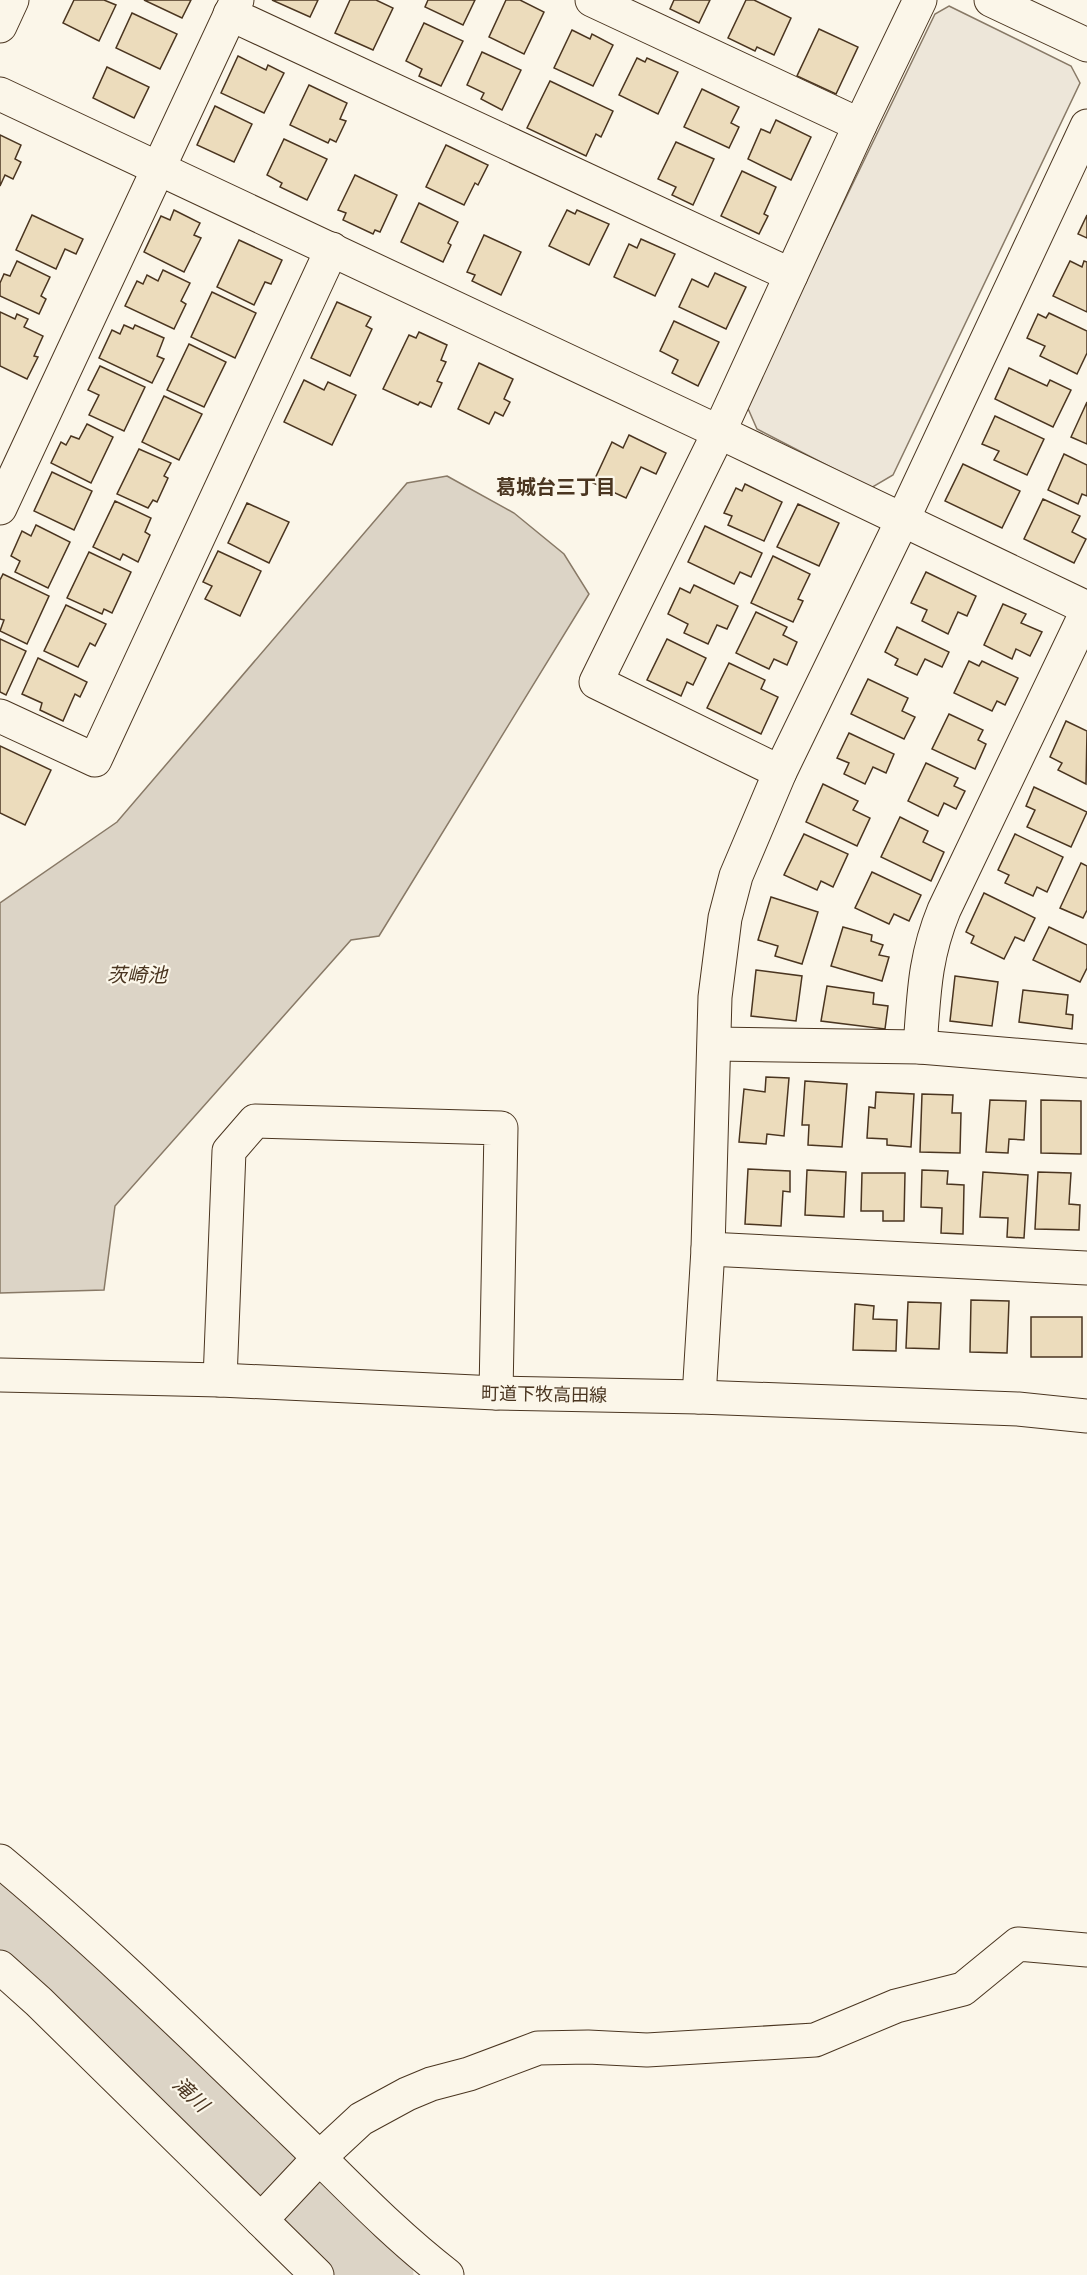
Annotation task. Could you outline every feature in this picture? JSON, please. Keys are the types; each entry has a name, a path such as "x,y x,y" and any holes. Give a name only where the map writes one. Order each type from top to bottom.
{"street":[{"path":"0,26 12,0"},
{"path":"592,0 860,125"},
{"path":"780,772 596,682 719,432 920,0"},
{"path":"991,0 1087,45"},
{"path":"0,508 234,7 791,275"},
{"path":"0,94 903,519 1087,609 944,910 933,938 926,969 920,1047"},
{"path":"699,1397 708,1249 715,997 725,918 736,876 780,772 903,519 1087,126"},
{"path":"0,716 95,760 332,249"},
{"path":"714,1044 920,1047 1087,1061"},
{"path":"220,1380 229,1151 255,1121 501,1128 496,1393"},
{"path":"708,1249 1087,1268"},
{"name":"町道下牧高田線","path":"0,1375 220,1380 496,1393 699,1397 1018,1409 1087,1416"},
{"path":"0,1861 124,1969 320,2158 371,2211 447,2275"},
{"path":"261,2220 361,2119 431,2084 469,2074 538,2048 588,2047 647,2050 815,2040 896,2006 963,1989 1018,1944 1087,1950"},
{"path":"0,1967 39,2002 317,2275"}],"shaded area":[{"path":"949,6 1071,66 1080,83 893,475 871,488 757,429 746,404 935,14"}],"water":[{"name":"茨崎池","path":"447,476 514,513 564,554 589,594 379,936 351,940 115,1206 104,1290 0,1293 0,903 117,822 407,483"}],"building":[{"path":"74,0 104,0 116,5 99,41 63,23"},
{"path":"144,0 191,0 182,18"},
{"path":"272,0 318,0 310,17"},
{"path":"350,0 376,0 393,8 373,50 335,33"},
{"path":"428,0 475,0 463,25 425,7"},
{"path":"506,0 520,0 544,12 524,54 489,37"},
{"path":"674,0 710,0 699,23 670,9"},
{"path":"746,0 754,0 791,18 774,55 757,47 755,51 728,38"},
{"path":"132,13 177,34 160,69 116,48"},
{"path":"424,23 463,41 441,86 419,76 422,69 406,61"},
{"path":"819,29 858,47 836,94 797,76"},
{"path":"572,30 590,39 592,34 613,45 593,86 554,68"},
{"path":"482,52 521,70 502,110 481,99 484,93 467,85"},
{"path":"238,56 266,70 268,65 284,73 264,113 221,93"},
{"path":"637,58 645,62 647,58 678,72 658,114 619,95"},
{"path":"107,67 149,87 134,118 93,98"},
{"path":"550,81 613,111 601,137 596,134 586,156 527,128"},
{"path":"309,85 347,103 340,119 346,121 336,142 330,139 328,143 290,125"},
{"path":"702,89 739,107 731,123 739,127 729,148 684,127"},
{"path":"215,106 252,124 234,162 197,145"},
{"path":"776,120 811,137 791,180 748,159 761,129 770,133"},
{"path":"0,135 21,145 15,159 21,162 13,179 5,175 0,186"},
{"path":"284,139 327,159 307,200 280,187 282,183 267,175"},
{"path":"676,142 714,159 693,205 672,195 676,187 658,179"},
{"path":"446,145 488,165 478,185 475,183 464,205 426,187"},
{"path":"742,171 776,187 764,214 768,216 759,234 721,216"},
{"path":"355,175 397,195 380,232 375,230 373,234 343,220 346,213 338,210"},
{"path":"419,203 458,222 448,243 451,245 443,262 401,242"},
{"path":"174,210 200,223 194,235 201,238 184,272 144,252 161,216 170,220"},
{"path":"567,210 575,214 577,210 609,224 589,265 549,246"},
{"path":"32,215 83,239 76,254 65,249 56,269 16,250"},
{"path":"1087,215 1087,238 1078,234"},
{"path":"484,235 521,252 501,295 472,281 475,275 467,272"},
{"path":"641,239 675,254 655,296 614,277 629,244 637,248"},
{"path":"239,240 282,260 271,284 265,282 254,305 217,287"},
{"path":"17,261 50,277 41,296 46,299 39,314 0,296 0,283 4,274 10,276"},
{"path":"1070,261 1082,267 1084,261 1087,262 1087,312 1053,296"},
{"path":"163,270 190,283 181,301 186,304 174,329 125,306 137,281 143,284 147,275 158,281"},
{"path":"715,273 746,287 726,329 679,307 692,279 708,287"},
{"path":"212,292 256,313 235,358 191,337"},
{"path":"337,302 371,317 366,326 372,329 350,376 311,358"},
{"path":"0,312 15,319 17,314 28,319 24,327 43,336 34,356 38,357 27,379 0,366"},
{"path":"1049,313 1087,331 1087,353 1077,374 1040,356 1045,346 1027,338 1038,314 1046,318"},
{"path":"674,321 719,342 698,386 672,373 678,360 660,351"},
{"path":"124,325 133,329 135,325 164,338 157,356 164,359 152,383 99,358 112,330 120,334"},
{"path":"419,332 447,345 441,360 446,362 437,381 442,383 431,407 420,402 418,405 383,389 409,335 416,338"},
{"path":"189,344 226,362 204,407 167,390"},
{"path":"479,363 513,379 504,399 510,402 503,416 495,412 489,424 458,409"},
{"path":"100,366 145,387 124,431 89,415 99,395 88,390"},
{"path":"1009,368 1047,386 1050,380 1071,390 1053,427 995,399"},
{"path":"304,380 324,390 328,382 356,395 332,445 284,422"},
{"path":"164,396 202,414 179,460 142,442"},
{"path":"1087,402 1087,444 1071,437"},
{"path":"995,416 1044,439 1027,475 994,460 999,451 982,444"},
{"path":"87,424 113,437 91,483 51,463 61,442 66,445 71,436 79,439"},
{"path":"629,435 666,453 656,474 641,467 626,498 593,483 612,442 623,448"},
{"path":"139,449 171,463 164,476 168,478 157,502 153,500 148,508 117,494"},
{"path":"1064,454 1087,465 1087,496 1082,494 1078,504 1048,490"},
{"path":"963,464 1020,491 1002,528 945,501"},
{"path":"52,472 92,491 74,530 34,511"},
{"path":"745,484 782,502 764,541 728,525 732,516 724,513 736,488 742,491"},
{"path":"1043,499 1080,516 1072,532 1086,539 1074,563 1024,539"},
{"path":"115,501 151,518 145,532 150,535 138,562 123,554 120,560 93,547"},
{"path":"247,503 289,522 269,563 228,543"},
{"path":"798,504 839,523 819,566 777,547"},
{"path":"36,525 70,542 48,588 15,572 20,561 11,556 22,531 31,536"},
{"path":"705,526 762,553 751,577 740,572 734,584 688,562"},
{"path":"218,551 261,571 240,616 205,599 212,586 203,582"},
{"path":"89,552 131,572 112,613 104,609 102,614 67,598"},
{"path":"773,556 810,574 798,599 803,601 793,622 751,603"},
{"path":"926,572 976,596 967,616 958,612 948,634 922,621 927,610 911,603"},
{"path":"3,574 49,596 27,644 0,631 4,620 0,619 0,580"},
{"path":"694,585 738,606 727,629 717,625 708,644 684,633 688,624 668,614 680,588 690,593"},
{"path":"1003,604 1026,614 1021,623 1042,632 1030,656 1016,649 1012,659 984,645"},
{"path":"66,605 106,624 95,646 90,643 78,667 44,651"},
{"path":"756,612 787,627 783,635 797,642 787,665 774,659 769,669 736,653"},
{"path":"897,627 949,652 942,667 925,659 917,675 895,665 898,659 885,652"},
{"path":"0,639 26,651 6,695 0,692"},
{"path":"667,639 706,658 693,685 687,682 681,696 647,680"},
{"path":"38,658 87,682 80,697 75,694 63,721 40,710 42,703 22,694"},
{"path":"969,661 979,666 982,661 1018,678 1005,705 997,701 992,711 954,693"},
{"path":"729,663 765,680 761,689 778,697 761,734 707,708"},
{"path":"868,679 908,698 902,711 915,717 904,739 851,714"},
{"path":"949,714 983,730 978,740 986,744 975,769 932,749"},
{"path":"1066,721 1087,731 1086,784 1058,770 1062,763 1050,757"},
{"path":"849,733 894,754 886,773 873,767 865,784 844,774 849,763 837,758"},
{"path":"0,746 51,770 25,825 0,813"},
{"path":"926,763 958,778 954,786 965,791 956,809 944,803 938,816 908,801"},
{"path":"823,784 858,801 853,810 870,818 857,846 806,822"},
{"path":"1034,787 1087,812 1071,847 1027,827 1035,810 1026,806"},
{"path":"900,817 928,831 923,842 944,852 931,881 881,857"},
{"path":"804,834 848,854 833,887 821,881 817,890 784,875"},
{"path":"1015,834 1063,857 1047,892 1037,887 1033,896 1005,883 1009,875 998,870"},
{"path":"1081,863 1087,866 1087,910 1083,918 1060,908"},
{"path":"872,872 921,895 909,921 894,914 889,924 855,908"},
{"path":"984,893 1035,918 1024,941 1015,937 1004,959 971,943 974,936 966,932"},
{"path":"771,897 818,912 802,964 775,956 778,946 758,940"},
{"path":"843,927 872,935 871,941 883,945 879,955 889,957 882,981 831,966"},
{"path":"1049,927 1087,945 1087,968 1080,982 1033,960"},
{"path":"756,970 802,976 796,1021 751,1016"},
{"path":"955,976 998,982 992,1026 950,1021"},
{"path":"827,986 874,993 873,1004 888,1006 885,1029 821,1021"},
{"path":"1023,990 1068,995 1066,1014 1073,1015 1072,1029 1019,1022"},
{"path":"766,1077 789,1078 784,1136 767,1134 766,1144 739,1142 744,1089 765,1092"},
{"path":"805,1081 847,1084 842,1147 808,1145 809,1125 802,1125"},
{"path":"876,1092 914,1094 911,1147 887,1145 887,1139 867,1138 869,1107 875,1108"},
{"path":"922,1094 953,1095 952,1113 961,1113 960,1153 920,1152"},
{"path":"990,1100 1026,1101 1024,1140 1009,1139 1008,1153 986,1152"},
{"path":"1041,1100 1081,1101 1081,1154 1041,1153"},
{"path":"748,1169 790,1171 790,1192 783,1191 781,1226 745,1224"},
{"path":"807,1170 846,1172 844,1217 805,1215"},
{"path":"922,1170 948,1171 947,1184 964,1185 963,1234 941,1233 942,1208 921,1207"},
{"path":"983,1172 1028,1175 1024,1238 1007,1237 1008,1218 980,1217"},
{"path":"1038,1172 1071,1173 1069,1204 1080,1205 1079,1230 1035,1229"},
{"path":"862,1173 905,1173 904,1221 883,1221 883,1211 861,1211"},
{"path":"971,1300 1009,1301 1007,1353 970,1352"},
{"path":"908,1302 941,1303 939,1349 906,1348"},
{"path":"855,1304 874,1306 873,1319 897,1320 896,1351 853,1350"},
{"path":"1031,1317 1082,1317 1082,1357 1031,1357"}],"waterway":[{"name":"滝川","path":"0,1913 67,1972 357,2254 382,2275"}],"district":[{"name":"葛城台三丁目","path":"556,486"}]}
